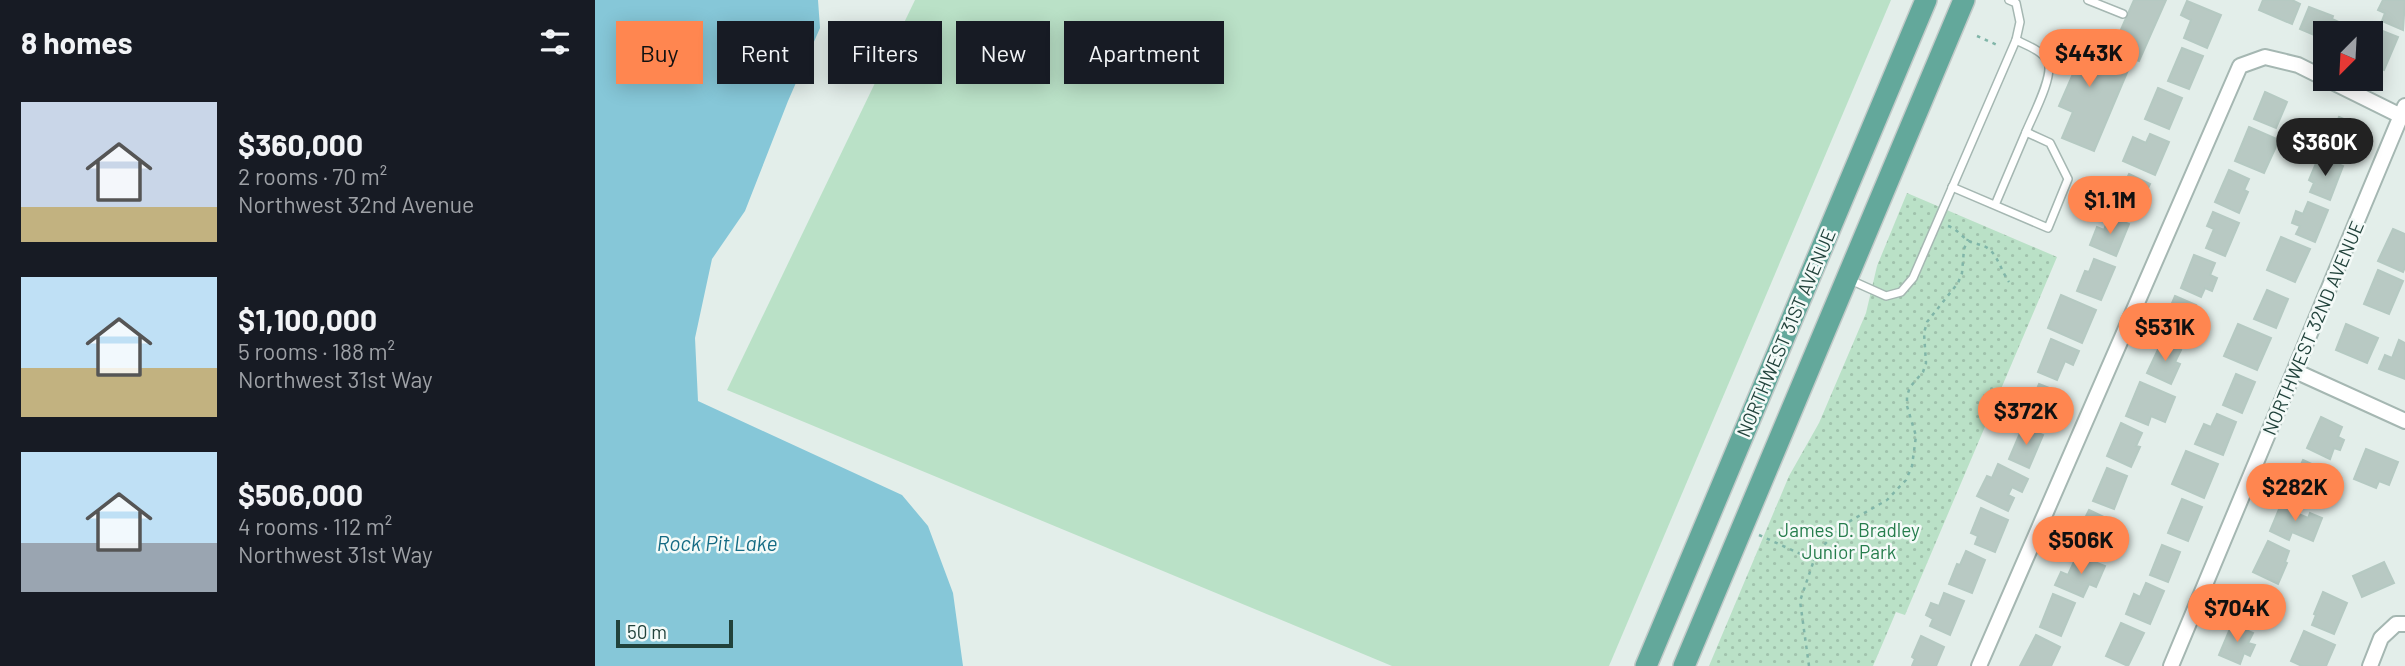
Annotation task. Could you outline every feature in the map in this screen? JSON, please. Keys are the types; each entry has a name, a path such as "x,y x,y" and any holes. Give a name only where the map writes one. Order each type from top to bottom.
{"main road":[{"name":"NORTHWEST 31ST AVENUE","path":"1646,666 1926,0"},
{"name":"NORTHWEST 31ST AVENUE","path":"1684,666 1964,0"},
{"path":"1656,666 1657,641"}],"street":[{"path":"1979,666 2240,66 2265,57 2298,65 2403,111"},
{"name":"NORTHWEST 32ND AVENUE","path":"2171,666 2403,111"},
{"path":"2295,371 2405,421"},
{"path":"2370,666 2381,638 2396,624 2405,624"}],"lane":[{"path":"2088,0 2123,15"},
{"path":"1847,279 1886,296 1901,292 1913,278 2016,40 2020,22 2015,1"},
{"path":"1995,205 2050,73 2048,61 2035,49 2016,40"},
{"path":"1952,187 2047,228 2068,179 2050,143 2025,132"}],"path":[{"path":"1977,36 1997,46"},
{"path":"1945,225 1991,251 2009,282"},
{"path":"1809,666 1800,601 1814,560 1822,547 1845,524 1887,500 1906,480 1912,466 1916,436 1907,406 1907,396 1926,363 1924,333 1927,322 1958,283 1968,239"},
{"path":"1759,536 1814,560"}],"green space":[{"path":"915,0 1891,0 1609,666 1392,666 727,390 875,84 942,84 942,21 905,21"},
{"name":"James D. Bradley Junior Park","path":"1907,193 2057,257 1905,615 1896,612 1873,666 1709,666 1789,476 1819,423 1866,313 1877,266"}],"water":[{"name":"Rock Pit Lake","path":"595,0 818,0 820,28 814,42 814,21 717,21 717,84 795,84 745,211 712,259 695,338 698,401 902,495 928,526 953,593 963,666 595,666"}],"building":[{"path":"2134,0 2166,0 2139,61 2112,50"},
{"path":"2263,0 2292,0 2300,4 2292,24 2259,10"},
{"path":"2383,0 2405,0 2403,30 2382,21 2385,13 2378,10"},
{"path":"2187,1 2221,15 2207,48 2184,38 2191,20 2181,15"},
{"path":"2309,7 2333,16 2332,19 2336,21 2313,21 2313,34 2300,29"},
{"path":"2383,31 2398,37 2383,70"},
{"path":"2063,34 2131,63 2094,151 2062,138 2073,112 2059,106 2073,74 2051,64"},
{"path":"2182,48 2203,56 2189,89 2168,81"},
{"path":"2158,88 2182,98 2169,129 2145,119"},
{"path":"2265,92 2287,102 2276,128 2254,119"},
{"path":"2339,117 2360,126 2347,158 2326,149 2329,141 2322,138 2327,126 2334,129"},
{"path":"2249,127 2279,140 2264,173 2235,161"},
{"path":"2150,134 2169,142 2155,175 2123,161 2133,137 2146,143"},
{"path":"2319,156 2343,166 2330,200 2310,192 2314,183 2309,180"},
{"path":"2229,170 2249,179 2244,190 2248,192 2239,213 2215,202"},
{"path":"2129,174 2150,184 2135,216 2114,206"},
{"path":"2308,202 2328,210 2315,242 2296,234 2300,226 2292,223 2296,211 2303,214"},
{"path":"2213,212 2239,223 2225,256 2206,248 2214,229 2207,226"},
{"path":"2109,216 2129,224 2116,256 2090,245 2097,227 2104,230"},
{"path":"2393,229 2405,234 2403,272 2378,261"},
{"path":"2281,237 2310,249 2295,282 2267,270"},
{"path":"2194,255 2215,263 2210,275 2217,278 2212,291 2205,288 2201,297 2181,288"},
{"path":"2094,259 2115,267 2101,300 2077,291 2085,271 2089,272"},
{"path":"2378,270 2403,281 2389,314 2364,304"},
{"path":"2267,290 2288,299 2276,328 2254,319"},
{"path":"2061,295 2096,310 2082,343 2048,328"},
{"path":"2175,296 2196,305 2190,318 2194,319 2186,340 2161,329"},
{"path":"2238,324 2271,338 2257,370 2224,356"},
{"path":"2346,324 2378,338 2367,363 2336,350"},
{"path":"2051,339 2079,351 2073,365 2065,361 2057,380 2038,372"},
{"path":"2399,340 2405,343 2405,379 2379,369 2385,355 2392,358"},
{"path":"2162,341 2181,350 2175,362 2180,364 2171,384 2147,373"},
{"path":"2236,374 2255,382 2242,413 2223,405"},
{"path":"2140,382 2175,397 2165,422 2151,416 2148,425 2126,416"},
{"path":"2039,384 2062,393 2049,426 2025,417"},
{"path":"2217,414 2236,422 2223,455 2195,444 2204,424 2211,427"},
{"path":"2321,417 2342,427 2338,437 2344,440 2340,450 2334,448 2330,459 2307,448"},
{"path":"2121,423 2142,433 2136,446 2140,447 2131,467 2107,456"},
{"path":"2023,426 2043,435 2029,468 2009,459"},
{"path":"2366,449 2398,462 2389,485 2379,481 2376,488 2354,479"},
{"path":"2186,451 2218,464 2204,498 2172,484"},
{"path":"2303,460 2333,474 2324,494 2316,490 2311,500 2289,491"},
{"path":"1998,464 2028,479 2022,492 2012,487 2008,495 2014,498 2008,511 1977,496 1987,476 1992,478"},
{"path":"2107,468 2127,476 2114,509 2093,501"},
{"path":"2182,499 2202,507 2188,541 2168,533"},
{"path":"2282,502 2296,507 2294,512 2308,518 2310,513 2322,518 2313,541 2292,532 2289,540 2270,531"},
{"path":"1981,508 2008,520 1995,552 1975,544 1978,536 1971,533"},
{"path":"2089,510 2108,519 2092,551 2073,542"},
{"path":"2268,541 2289,551 2278,584 2253,572"},
{"path":"2162,545 2180,552 2168,582 2150,575"},
{"path":"1966,551 1985,560 1972,593 1949,584"},
{"path":"2077,555 2105,566 2096,587 2089,584 2083,597 2055,585 2061,572 2068,575"},
{"path":"2384,562 2394,583 2362,597 2353,576"},
{"path":"2146,583 2164,591 2150,624 2126,614 2134,594 2140,597"},
{"path":"2248,590 2276,602 2269,619 2258,615 2255,622 2233,613 2236,604 2242,606"},
{"path":"2323,592 2347,603 2334,634 2312,625"},
{"path":"1944,593 1964,601 1950,635 1930,626 1933,619 1926,615 1931,603 1939,606"},
{"path":"2053,594 2075,603 2061,636 2040,627"},
{"path":"2121,623 2144,633 2128,666 2106,656"},
{"path":"2232,624 2253,633 2248,643 2255,645 2250,656 2244,653 2240,664 2219,655"},
{"path":"2304,631 2335,645 2326,666 2302,666 2291,661"},
{"path":"2036,635 2060,647 2051,666 2020,666"},
{"path":"1921,636 1944,647 1936,666 1912,666 1915,659 1912,657"}]}
